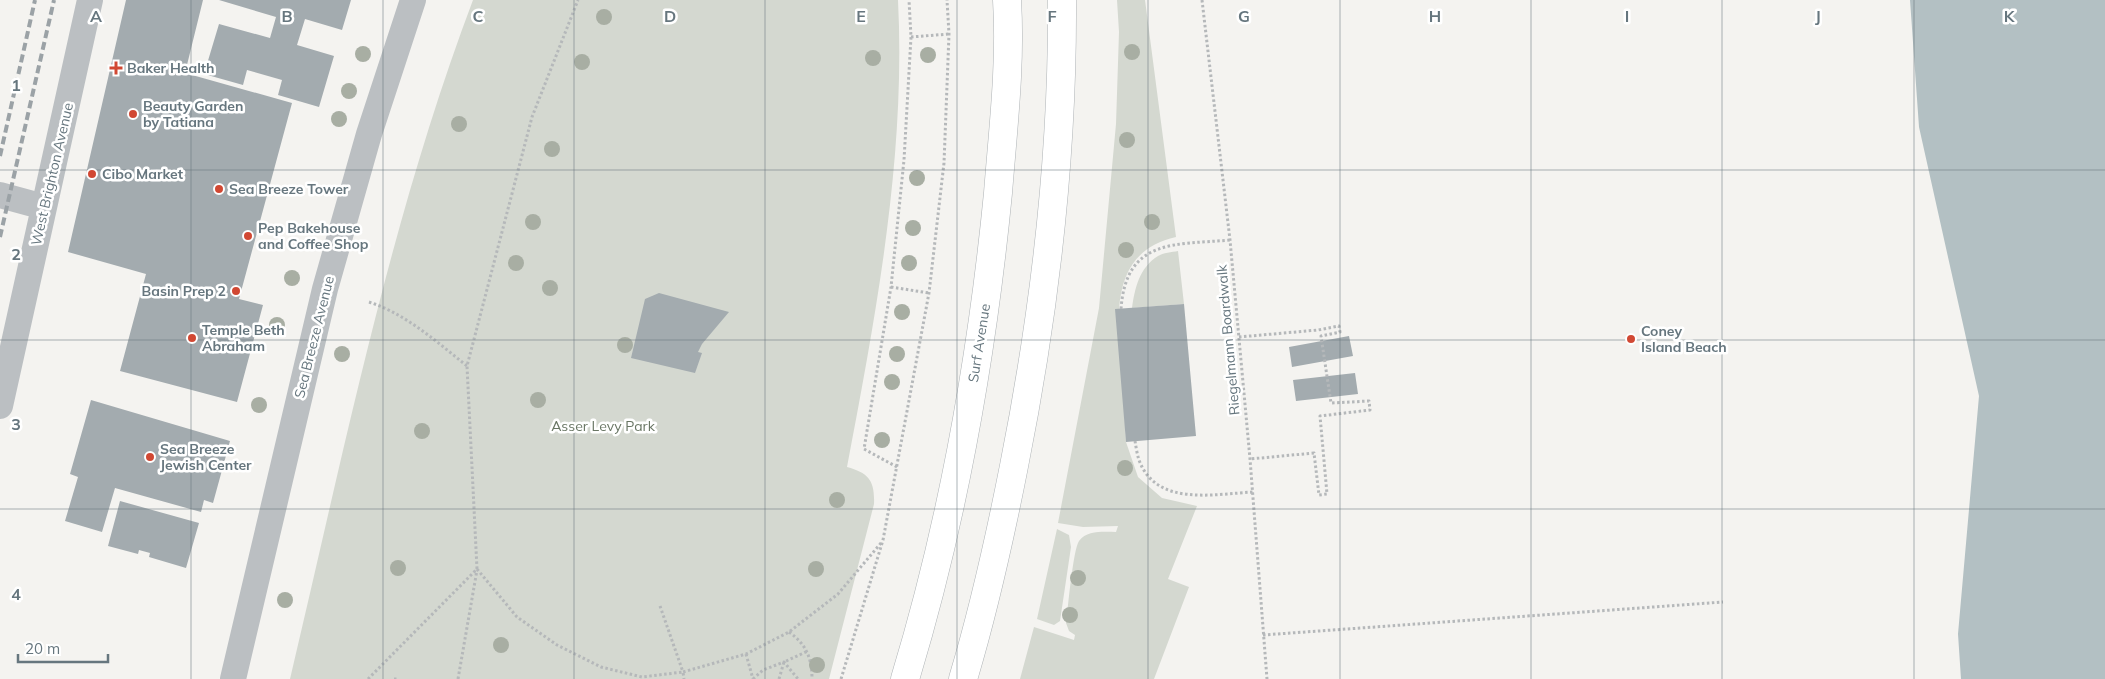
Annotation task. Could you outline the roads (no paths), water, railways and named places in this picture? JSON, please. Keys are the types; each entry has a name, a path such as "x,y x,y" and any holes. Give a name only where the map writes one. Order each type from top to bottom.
{"main road":[{"name":"Surf Avenue","path":"905,679 947,522 971,395 989,280 1003,136 1007,60 1007,0"},
{"path":"963,679 1001,528 1027,399 1055,199 1062,61 1062,0"}],"street":[{"name":"West Brighton Avenue","path":"0,406 90,0"},
{"name":"Sea Breeze Avenue","path":"233,679 325,289 369,134 413,0"},
{"path":"0,195 44,206"}],"railway":[{"path":"0,156 35,0"},
{"path":"0,237 54,0"}],"place":[{"name":"Baker Health","path":"116,68"},
{"name":"Beauty Garden by Tatiana","path":"133,114"},
{"name":"Cibo Market","path":"92,174"},
{"name":"Sea Breeze Tower","path":"219,189"},
{"name":"Pep Bakehouse and Coffee Shop","path":"248,236"},
{"name":"Basin Prep 2","path":"236,291"},
{"name":"Temple Beth Abraham","path":"192,338"},
{"name":"Coney Island Beach","path":"1631,339"},
{"name":"Sea Breeze Jewish Center","path":"150,457"}],"park label":[{"name":"Asser Levy Park","path":"603,426"}]}
